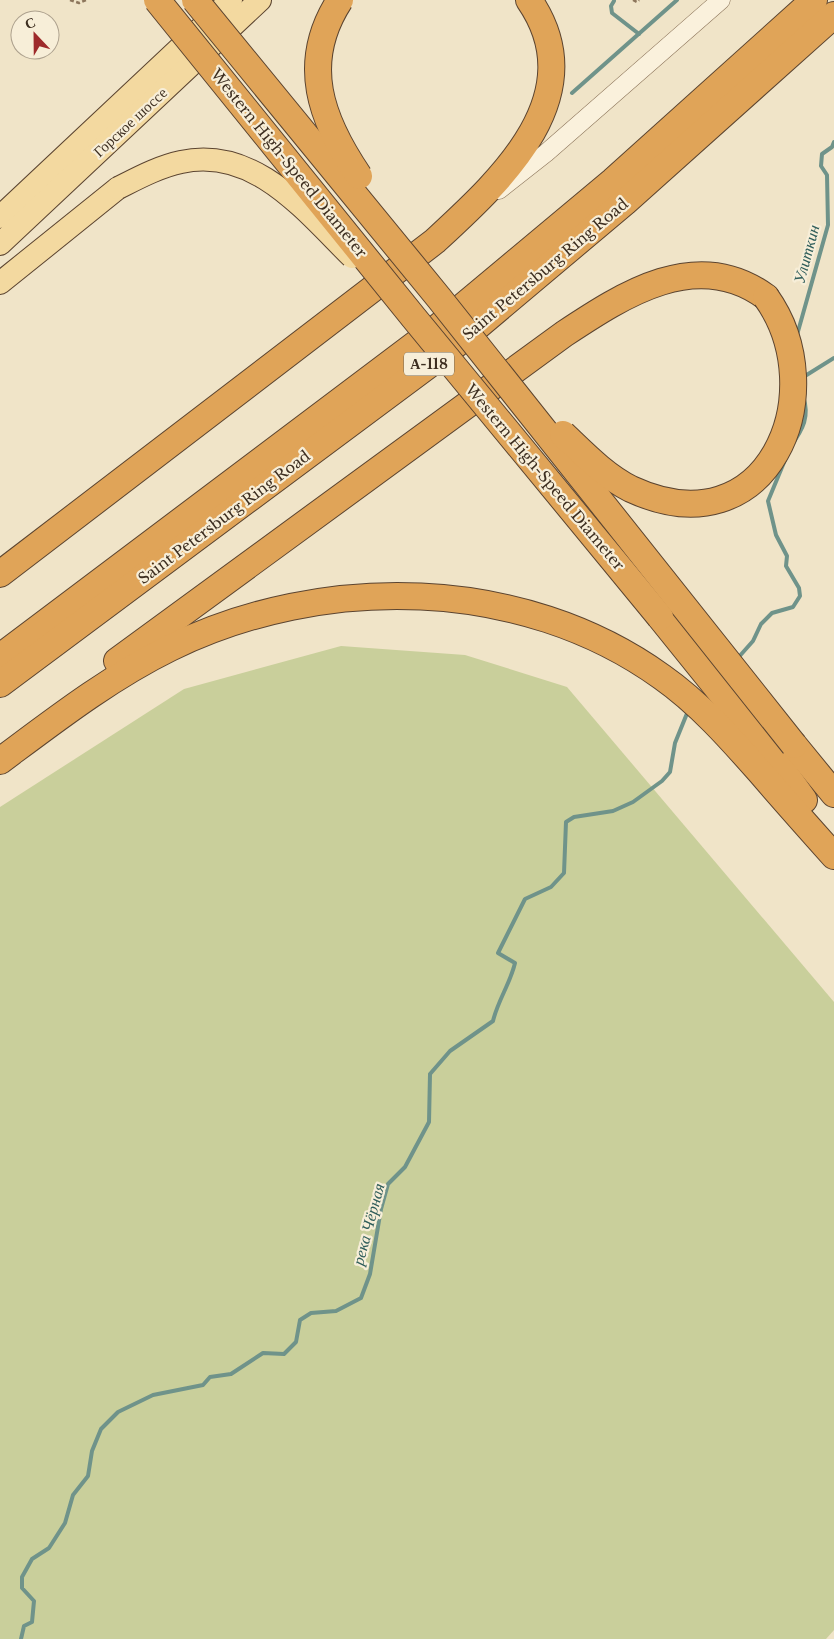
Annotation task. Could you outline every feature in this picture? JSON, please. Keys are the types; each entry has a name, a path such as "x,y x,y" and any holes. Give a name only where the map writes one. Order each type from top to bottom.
{"highway":[{"name":"Western High-Speed Diameter","path":"157,0 414,318 776,759 834,794"},
{"name":"Western High-Speed Diameter","path":"195,0 439,298 486,359 834,841"},
{"path":"340,0 328,22 318,60 322,102 329,125 338,145 439,298"},
{"path":"0,574 435,241 507,171 532,135 539,120 548,89 549,45 540,16 529,0"},
{"name":"Saint Petersburg Ring Road","path":"0,657 437,328 613,181 814,0"},
{"name":"Saint Petersburg Ring Road","path":"0,684 454,346 625,202 834,16"},
{"path":"0,747 564,334 624,296 669,279 694,275 718,277 744,285 766,297 791,321 808,357 813,395 810,420 790,457 776,474 747,493 731,499 686,504 660,499 630,488 593,463 486,359"},
{"path":"0,761 98,689 145,661 206,632 241,620 304,606 358,598 445,597 485,603 542,616 588,634 639,661 664,678 728,735 776,759 834,856"}],"main road":[{"name":"Горское шоссе","path":"0,217 231,0"},
{"name":"Горское шоссе","path":"0,244 260,0"},
{"path":"0,283 118,188 164,167 196,160 234,163 257,173 298,204 414,318"}],"street":[{"path":"435,241 546,153 721,0"}],"path":[{"path":"70,0 79,3 86,0"},
{"path":"633,0 637,2 639,0"}],"green space":[{"path":"341,646 465,655 567,687 834,1002 834,1630 826,1639 0,1639 0,807 184,689"}],"waterway":[{"path":"572,93 677,0"},
{"path":"614,1 611,6 612,13 639,34"},
{"name":"Улиткин","path":"797,335 828,225 827,175 821,166 822,154 832,147 834,142"},
{"name":"река Чёрная","path":"805,376 834,358"},
{"name":"река Чёрная","path":"791,446 804,422 806,410 803,396"},
{"name":"река Чёрная","path":"737,659 753,641 761,624 772,613 793,607 800,596 799,588 786,566 787,556 776,535 768,501 785,460"},
{"name":"река Чёрная","path":"21,1639 24,1626 32,1622 34,1601 22,1588 22,1577 32,1559 49,1548 65,1523 73,1495 88,1476 92,1451 101,1429 118,1412 153,1395 203,1385 210,1377 231,1374 263,1353 284,1354 296,1342 300,1320 311,1313 336,1311 361,1298 370,1274 381,1209 388,1184 405,1167 429,1122 430,1074 450,1051 493,1021 515,963 498,953 525,899 551,887 564,873 566,822 574,817 613,811 633,802 662,781 670,772 675,743 688,711"}]}
